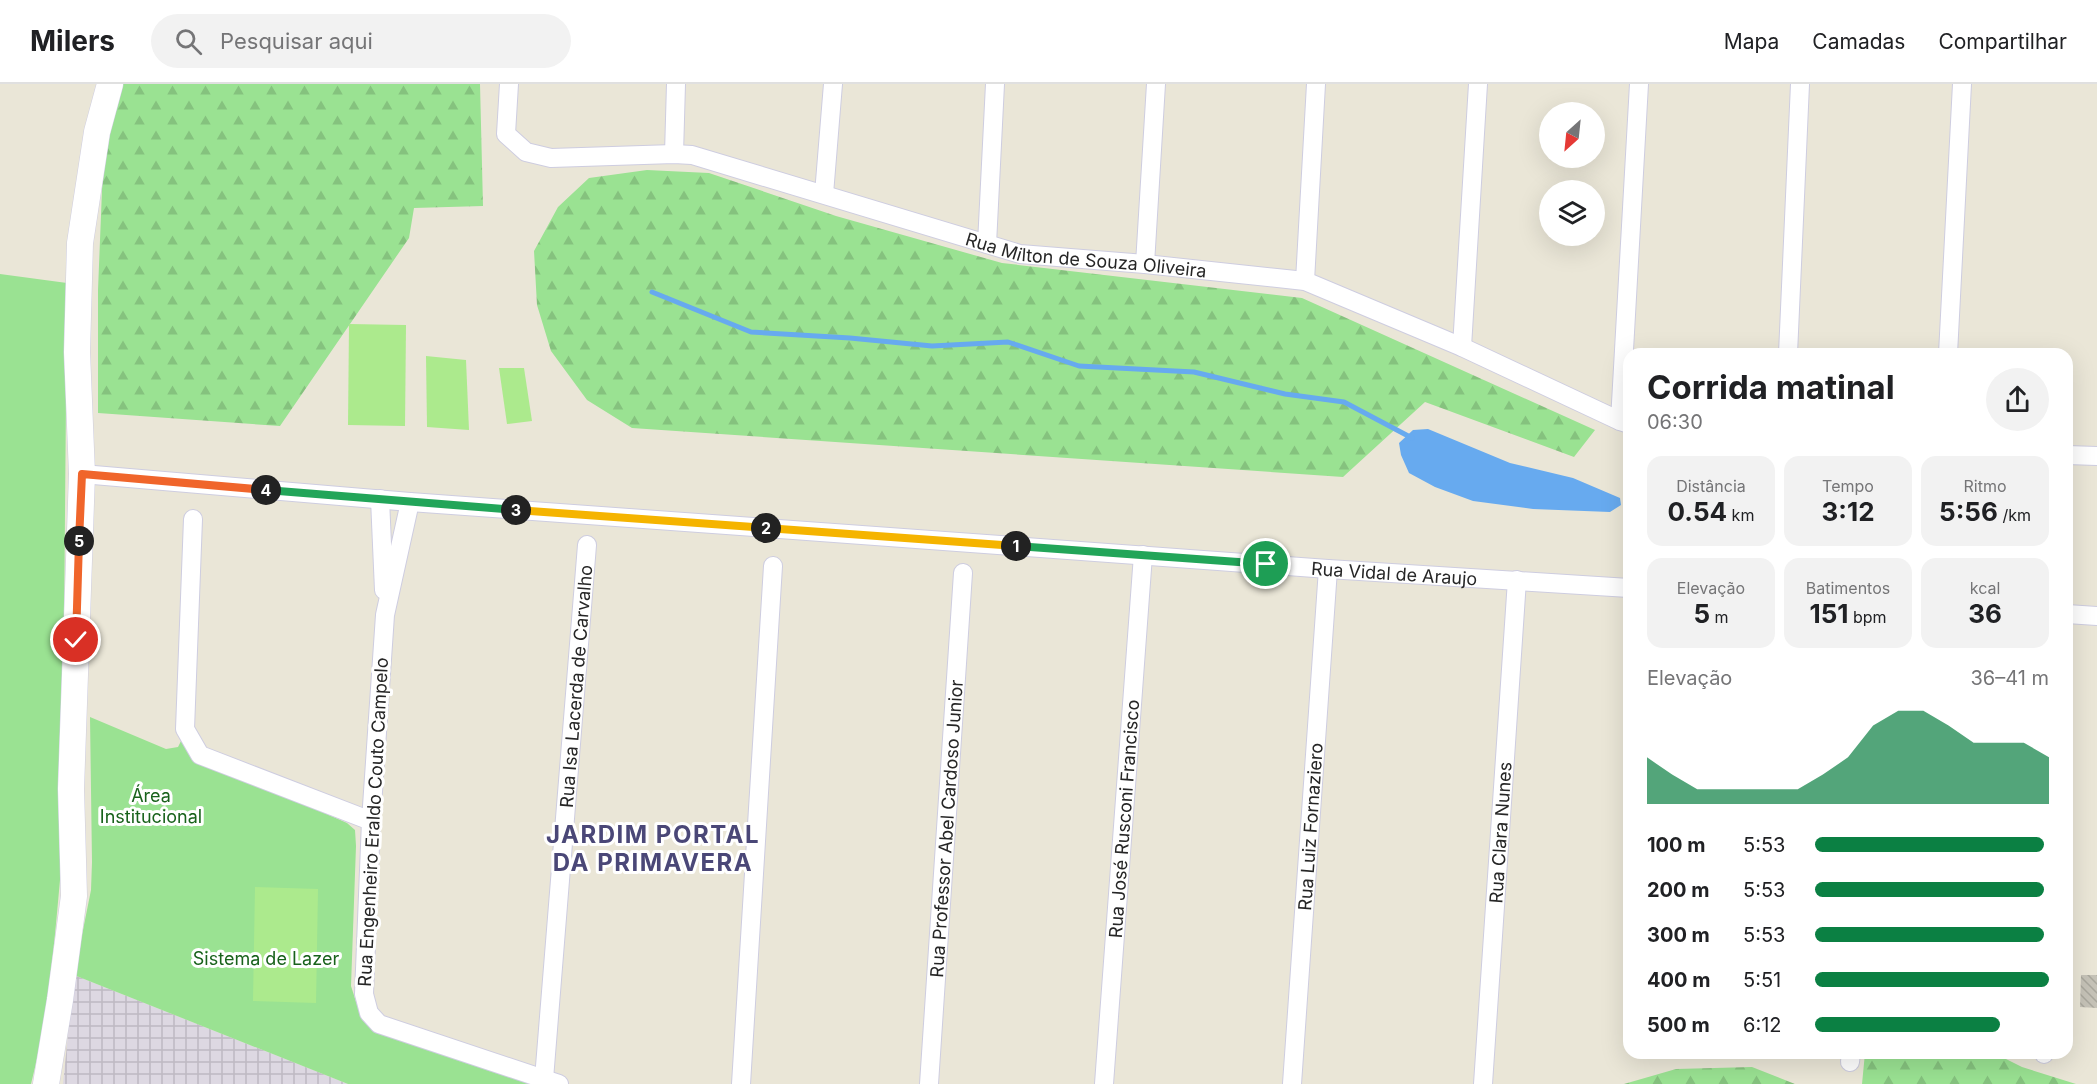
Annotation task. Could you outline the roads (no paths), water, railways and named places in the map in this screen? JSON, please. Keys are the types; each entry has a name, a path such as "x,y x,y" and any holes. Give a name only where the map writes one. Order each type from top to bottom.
{"main road":[{"path":"46,1084 74,896 71,789 82,474 77,352 80,243 97,132 110,84"}],"street":[{"name":"Rua Milton de Souza Oliveira","path":"509,84 506,134 526,152 551,158 692,155 1020,254 1305,280 1462,347 1623,423"},
{"path":"674,154 676,84"},
{"path":"824,195 833,84"},
{"path":"987,244 995,84"},
{"path":"1145,264 1156,84"},
{"path":"1305,280 1316,84"},
{"path":"1462,347 1478,84"},
{"path":"1627,348 1639,84"},
{"path":"1788,348 1800,84"},
{"path":"1948,348 1962,84"},
{"path":"2073,455 2097,456"},
{"name":"Rua Vidal de Araujo","path":"82,474 410,502 1623,588"},
{"name":"Rua Engenheiro Eraldo Couto Campelo","path":"380,499 385,615 371,821 364,994 369,1013 380,1024 551,1082"},
{"name":"Rua Engenheiro Eraldo Couto Campelo","path":"385,615 410,502"},
{"path":"193,519 185,729 200,755 371,821"},
{"name":"Rua Isa Lacerda de Carvalho","path":"551,1082 587,545"},
{"name":"Rua José Rusconi Francisco","path":"1104,1084 1143,555"},
{"path":"741,1084 773,566"},
{"name":"Rua Luiz Fornaziero","path":"1292,1084 1328,568"},
{"name":"Rua Professor Abel Cardoso Junior","path":"929,1084 963,573"},
{"name":"Rua Clara Nunes","path":"1483,1084 1517,580"},
{"path":"2073,614 2097,616"}],"water":[{"path":"1428,429 1510,463 1573,478 1620,498 1621,505 1610,512 1533,509 1473,501 1435,487 1409,473 1401,455 1399,443 1413,430"}],"waterway":[{"path":"652,292 751,332 932,346 1008,342 1079,366 1194,372 1285,394 1344,402 1412,438"}],"district":[{"name":"JARDIM PORTAL DA PRIMAVERA","path":"653,848"}],"park label":[{"name":"Área Institucional","path":"151,805"},
{"name":"Sistema de Lazer","path":"266,958"}]}
